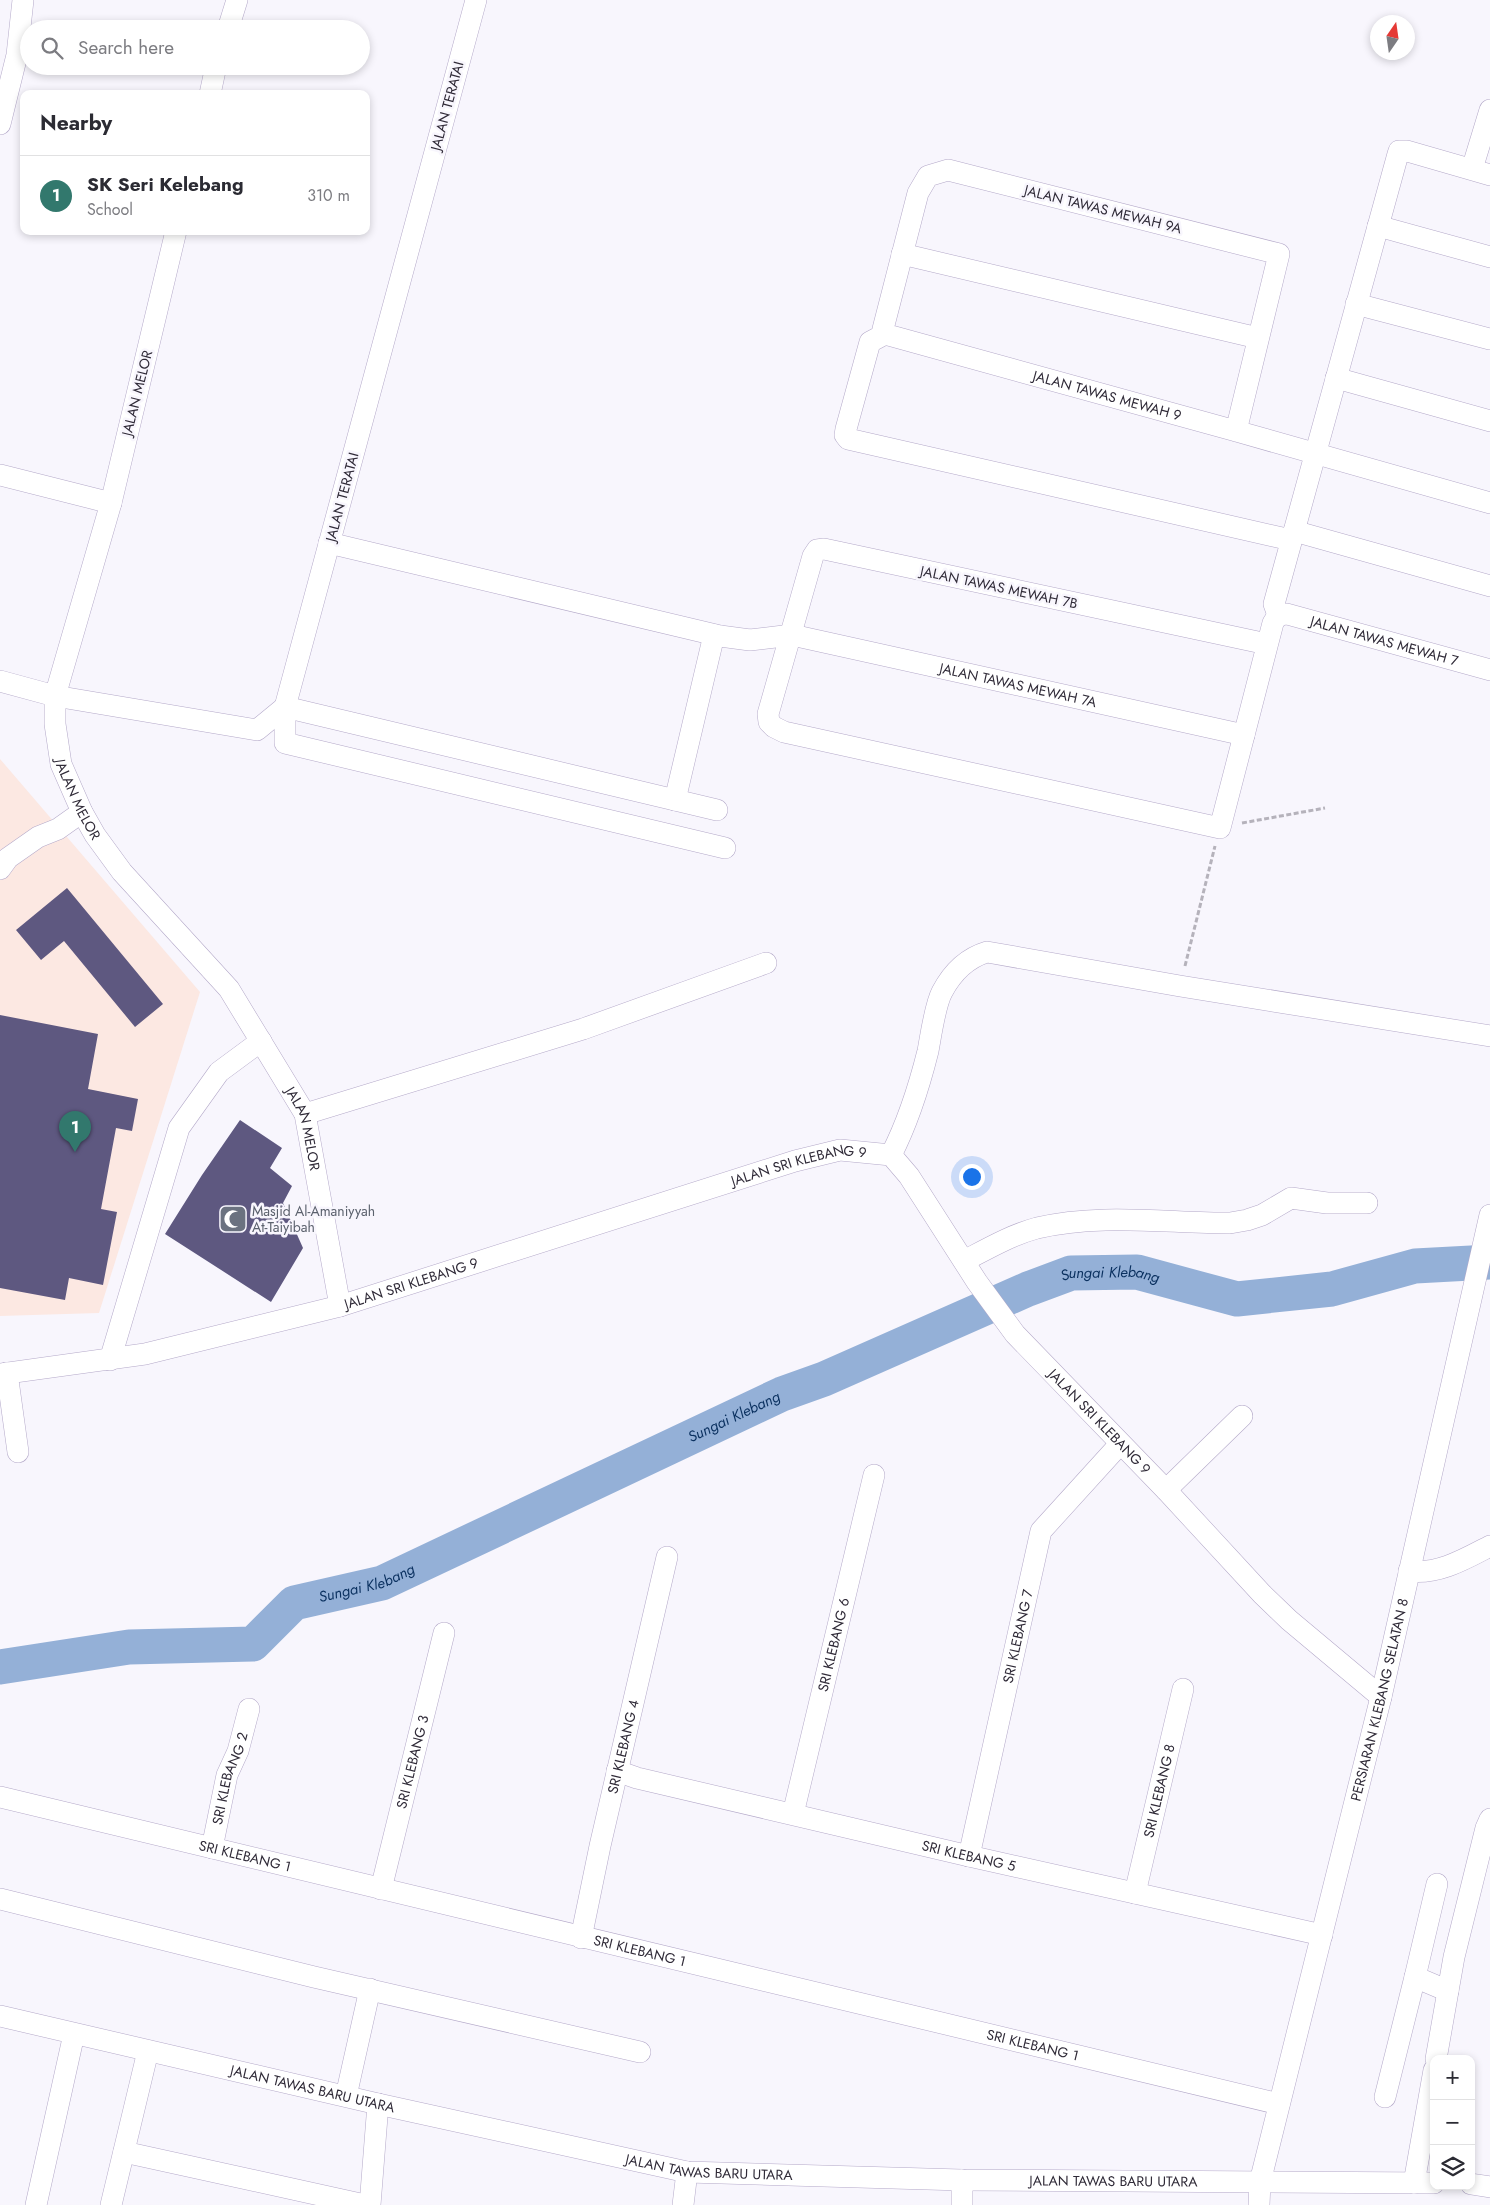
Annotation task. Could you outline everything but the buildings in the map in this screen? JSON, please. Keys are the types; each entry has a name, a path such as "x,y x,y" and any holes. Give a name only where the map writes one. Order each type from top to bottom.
{"street":[{"path":"21,20 23,0"},
{"path":"231,20 237,0"},
{"name":"JALAN TERATAI","path":"476,0 285,707 285,743 725,848"},
{"path":"0,124 17,55 20,28"},
{"path":"211,90 214,75"},
{"path":"1220,828 1267,644 1273,623 1278,614 1274,604 1399,151 1407,151 1481,172 1490,110"},
{"name":"JALAN TAWAS MEWAH 9A","path":"902,254 918,193 928,176 948,170 1279,254 1258,338"},
{"path":"1378,226 1490,257"},
{"name":"JALAN MELOR","path":"175,235 110,503 55,696 55,724 61,764 82,812 122,872 228,989 305,1114 340,1306"},
{"path":"1236,431 1258,338 902,254 882,329 886,334 870,342 845,434 848,439 1293,536 1490,586"},
{"path":"1356,304 1490,339"},
{"name":"JALAN TAWAS MEWAH 9","path":"886,334 1490,503"},
{"path":"1336,378 1490,421"},
{"path":"0,474 110,503"},
{"name":"JALAN TAWAS MEWAH 7A","path":"329,543 714,635 750,640 792,635 1244,735"},
{"name":"JALAN TAWAS MEWAH 7B","path":"1220,828 784,732 768,722 768,714 813,556 817,550 824,549 1267,644"},
{"name":"JALAN TAWAS MEWAH 7","path":"1278,614 1287,614 1490,670"},
{"path":"676,800 714,635"},
{"path":"0,681 55,696 257,730 285,707 717,810"},
{"path":"0,869 8,858 38,837 58,829 82,812"},
{"path":"890,1155 906,1126 924,1068 942,992 957,970 974,956 986,952 1180,986 1490,1036"},
{"path":"305,1114 583,1029 766,963"},
{"path":"110,1360 179,1128 219,1072 261,1041"},
{"name":"JALAN SRI KLEBANG 9","path":"3,1374 145,1354 340,1306 795,1161 840,1150 890,1155 909,1176 977,1282 1015,1334 1166,1490 1288,1620 1381,1696"},
{"path":"964,1261 1016,1235 1036,1228 1074,1222 1127,1220 1230,1223 1262,1215 1283,1200 1291,1198 1327,1203 1367,1203"},
{"name":"PERSIARAN KLEBANG SELATAN 8","path":"1259,2205 1260,2182 1381,1696 1483,1238 1490,1215"},
{"path":"3,1374 18,1452"},
{"path":"1166,1490 1242,1416"},
{"name":"SRI KLEBANG 7","path":"969,1856 1041,1531 1120,1444"},
{"name":"SRI KLEBANG 6","path":"793,1814 874,1475"},
{"path":"1409,1571 1423,1572 1444,1567 1490,1546"},
{"name":"SRI KLEBANG 4","path":"581,1938 617,1771 667,1557"},
{"name":"SRI KLEBANG 3","path":"381,1889 444,1633"},
{"name":"SRI KLEBANG 8","path":"1135,1893 1183,1689"},
{"name":"SRI KLEBANG 2","path":"212,1848 227,1776 238,1751 249,1709"},
{"name":"SRI KLEBANG 5","path":"617,1771 637,1778 969,1856 1322,1935"},
{"name":"SRI KLEBANG 1","path":"0,1797 1279,2104"},
{"path":"1437,2055 1456,1948 1486,1828 1490,1820"},
{"path":"1385,2097 1437,1884"},
{"path":"0,1899 370,1989 640,2052"},
{"path":"1415,1977 1448,1991"},
{"path":"346,2096 370,1989"},
{"name":"JALAN TAWAS BARU UTARA","path":"0,2016 378,2104 687,2172 962,2180 1424,2183"},
{"path":"36,2205 74,2034"},
{"path":"111,2205 148,2051"},
{"path":"1424,2183 1431,2100"},
{"path":"370,2205 378,2104"},
{"path":"124,2152 365,2205"},
{"path":"683,2205 687,2172"},
{"path":"962,2180 962,2205"},
{"path":"1475,2185 1490,2187"}],"path":[{"path":"1180,986 1220,828 1325,808"}],"shaded area":[{"path":"0,759 200,992 99,1313 0,1316"}],"waterway":[{"name":"Sungai Klebang","path":"0,1667 129,1647 253,1644 294,1603 382,1583 782,1394 824,1379 1028,1289 1071,1273 1137,1272 1237,1299 1332,1289 1415,1266 1490,1262"}],"place":[{"name":"SK Seri Kelebang","path":"75,1152"},
{"name":"Masjid Al-Amaniyyah At-Taiyibah","path":"233,1219"}]}
